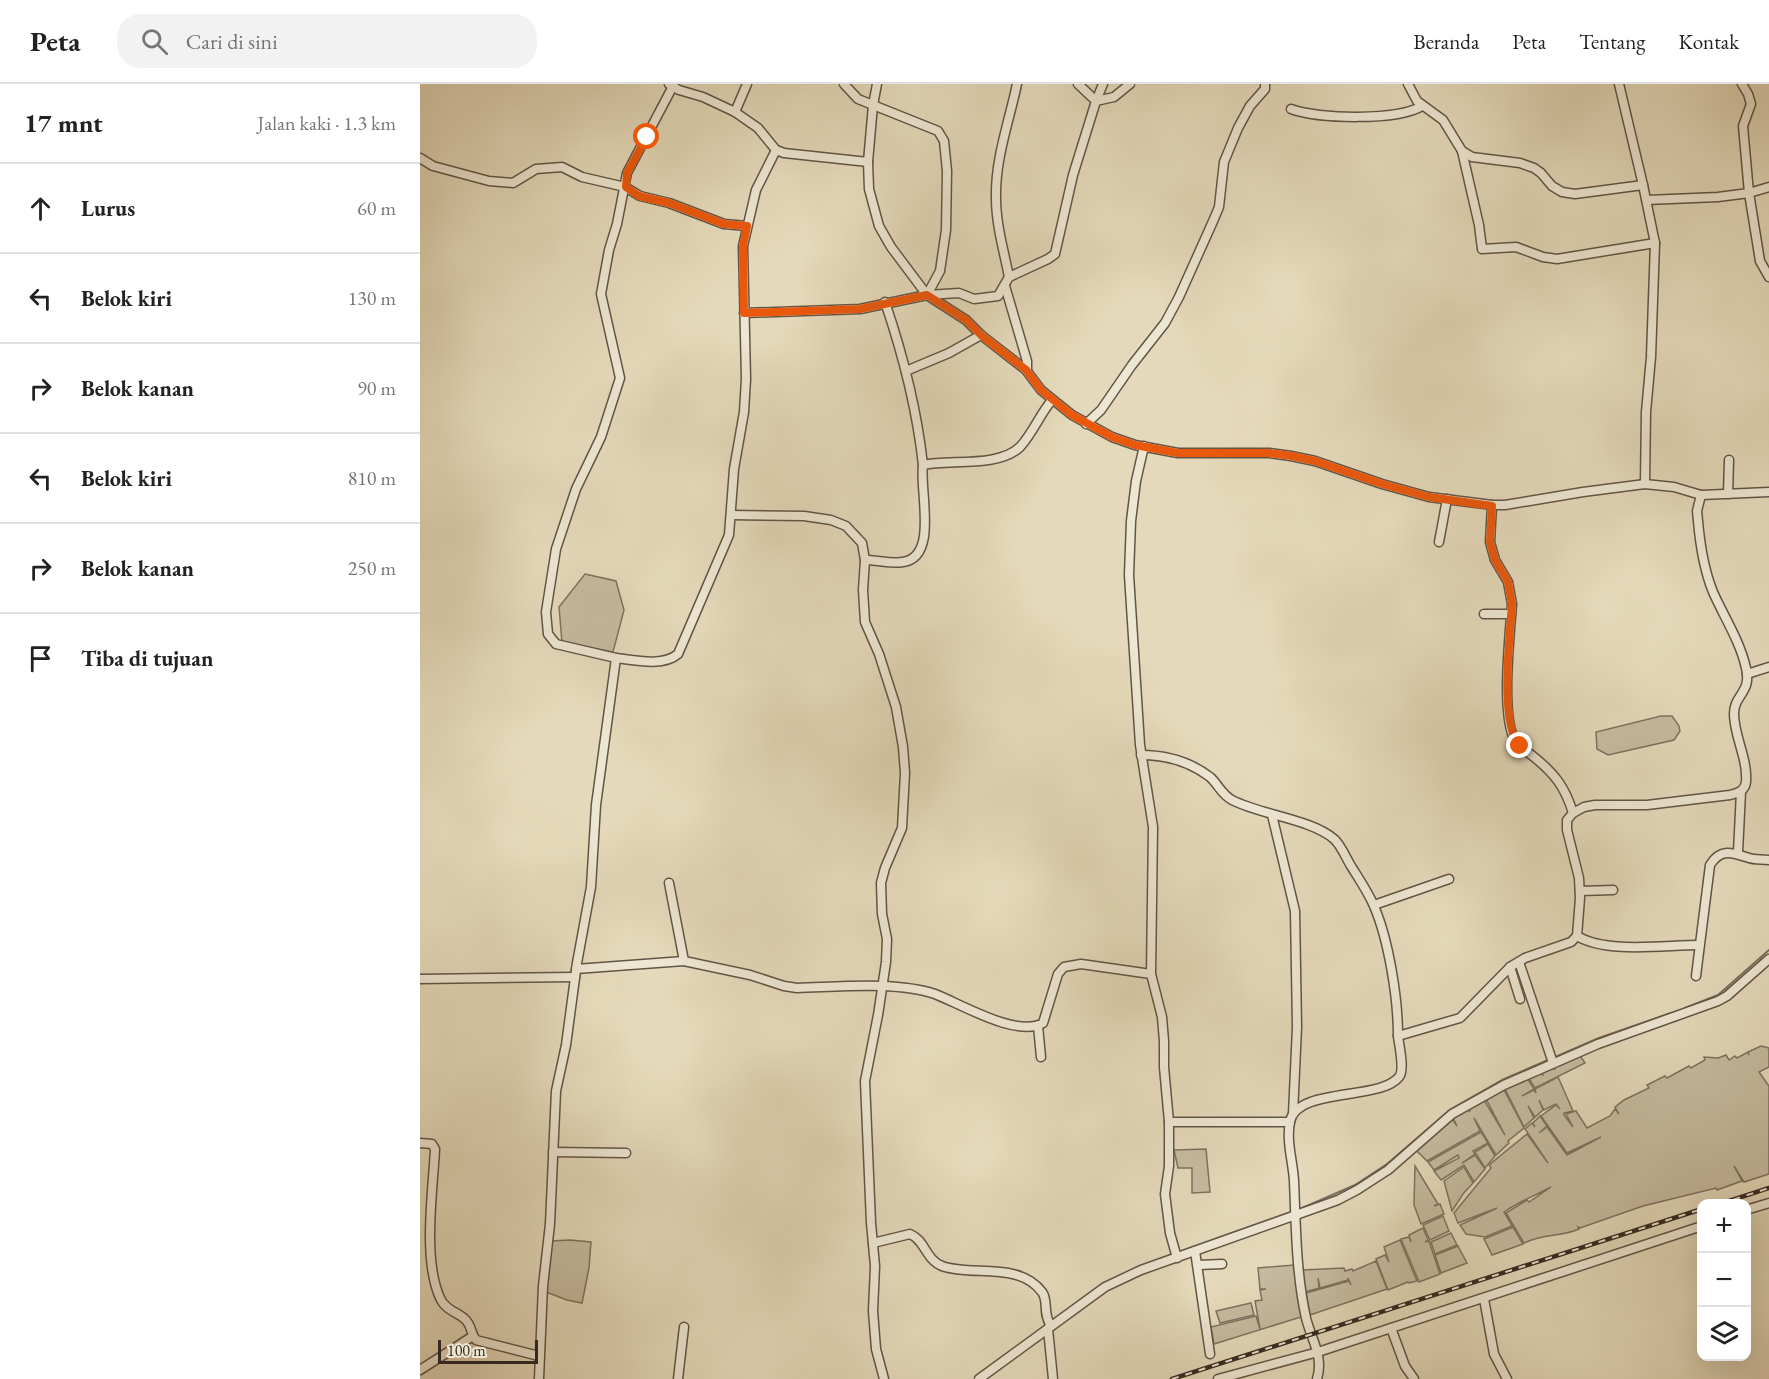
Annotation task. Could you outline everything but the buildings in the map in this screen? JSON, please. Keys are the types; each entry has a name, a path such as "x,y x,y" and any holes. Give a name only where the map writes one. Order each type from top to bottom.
{"street":[{"path":"735,112 747,84"},
{"path":"844,84 858,99 938,131 944,141 947,171 946,230 940,270 927,295"},
{"path":"878,84 873,105 868,162 869,189 879,226 906,269 927,295 966,320 981,335 1027,371 1041,390 1052,400 1086,424 1112,437 1178,453 1269,453 1292,456 1315,461 1382,484 1447,499 1492,506 1645,484 1701,495 1769,492"},
{"path":"744,313 860,309 927,295 959,293 974,299 998,296 1009,277 999,228 996,198 1003,136 1017,84"},
{"path":"1078,84 1096,101"},
{"path":"1009,277 1054,255 1070,186 1103,84"},
{"path":"1096,101 1114,97 1130,84"},
{"path":"1086,424 1101,410 1132,364 1165,323 1179,297 1217,213 1227,154 1243,117 1265,89 1264,84"},
{"path":"1408,84 1422,106 1443,120 1462,151 1479,225 1482,249 1516,247 1543,257 1557,259 1655,243"},
{"path":"1619,84 1655,243 1651,357 1646,412 1645,484"},
{"path":"1742,84 1751,104 1743,126 1749,193 1760,261 1769,277"},
{"path":"776,150 756,190 743,246 746,380 744,412 734,469 729,535 678,654 668,659 649,661 616,658 556,644 548,634 546,612 556,549 576,489 601,437 620,378 601,294 609,250 626,187 627,173 670,86 703,97 735,112 758,128 776,150 784,153 868,162"},
{"path":"1292,109 1306,114 1371,116 1410,112 1422,106"},
{"path":"1462,151 1472,157 1512,162 1534,168 1552,186 1562,192 1575,194 1643,185"},
{"path":"420,158 433,166 489,181 513,183 536,169 562,167 582,177 626,187 639,196 669,203 724,224 747,226"},
{"path":"1647,200 1718,197 1749,193 1769,187"},
{"path":"1005,286 1027,361 1027,371"},
{"path":"865,560 904,562 916,557 923,548 925,512 920,437 906,371 885,302"},
{"path":"906,371 949,353 981,335"},
{"path":"923,465 991,459 1014,451 1022,444 1052,400"},
{"path":"1144,446 1135,491 1129,575 1141,755 1153,827 1151,974 1162,1017 1164,1041 1169,1122 1169,1166 1165,1194 1176,1255"},
{"path":"1728,494 1729,460"},
{"path":"1701,495 1697,511 1708,576 1742,655 1747,674 1748,685 1734,707 1746,781 1741,792 1738,852"},
{"path":"1439,542 1447,499"},
{"path":"1492,506 1490,542 1495,560 1506,575 1511,590 1506,694 1513,736 1520,746 1558,780 1569,799 1573,813"},
{"path":"730,515 804,516 831,520 846,526 862,543 865,560 863,590 865,622 879,654 896,707 905,773 902,828 881,883 882,914 887,939 886,962 865,1081 875,1266 873,1311 876,1349 884,1379"},
{"path":"1485,614 1511,614"},
{"path":"539,1379 543,1286 550,1224 556,1091 566,1045 575,973 591,887 596,805 616,658"},
{"path":"1747,674 1769,667"},
{"path":"1141,755 1170,757 1186,762 1210,778 1230,799 1272,815 1296,821 1335,840 1374,905 1386,939 1402,1072 1390,1083 1305,1103 1292,1118 1169,1122"},
{"path":"1398,1036 1460,1018 1510,967 1525,958 1572,942 1577,936 1579,878 1567,830 1567,820 1573,813 1584,807 1595,805 1647,805 1741,792"},
{"path":"1272,815 1295,911 1297,1027 1292,1118 1294,1203 1296,1242 1306,1320 1320,1362 1317,1379"},
{"path":"1696,976 1710,865 1718,856 1728,852 1738,852 1752,859 1769,860"},
{"path":"1374,905 1449,879"},
{"path":"669,883 684,962"},
{"path":"1580,891 1613,890"},
{"path":"1577,936 1584,940 1616,945 1700,945"},
{"path":"979,1379 1049,1325 1105,1287 1176,1255 1195,1251 1338,1200 1388,1170 1452,1114 1552,1060 1718,1001 1727,996 1769,959"},
{"path":"420,979 575,973 684,962 750,975 797,988 900,987 933,994 1001,1022 1030,1027 1043,1023 1058,974 1064,967 1081,964 1151,974"},
{"path":"1519,962 1552,1060"},
{"path":"1510,967 1520,999"},
{"path":"1038,1026 1041,1057"},
{"path":"420,1143 432,1144 435,1149 430,1232 438,1292 445,1306 469,1324 476,1340 539,1356"},
{"path":"553,1152 626,1153"},
{"path":"1751,1208 1769,1203"},
{"path":"1218,1379 1318,1352 1697,1227"},
{"path":"873,1243 910,1234 915,1236 932,1261 943,1266 957,1269 1004,1271 1035,1283 1044,1294 1053,1379"},
{"path":"1195,1251 1210,1354"},
{"path":"1198,1265 1222,1264"},
{"path":"1484,1299 1494,1354 1507,1379"},
{"path":"678,1379 684,1328"},
{"path":"1391,1328 1405,1366 1414,1379"},
{"path":"420,1370 473,1336"}],"shaded area":[{"path":"585,574 616,581 624,610 613,652 562,642 559,607"},
{"path":"1661,716 1672,716 1679,726 1680,731 1674,740 1608,755 1597,749 1596,732"},
{"path":"1761,1046 1769,1048 1769,1067 1759,1072 1769,1086 1769,1174 1744,1182 1734,1166 1742,1181 1717,1190 1716,1188 1643,1206 1578,1227 1579,1229 1573,1231 1524,1243 1506,1213 1527,1200 1529,1202 1551,1187 1504,1212 1512,1226 1485,1237 1466,1234 1460,1225 1497,1208 1458,1223 1454,1213 1491,1168 1489,1165 1527,1134 1548,1163 1525,1129 1532,1123 1535,1127 1533,1123 1540,1116 1547,1126 1539,1133 1547,1127 1567,1155 1601,1137 1567,1153 1541,1116 1556,1105 1560,1109 1556,1104 1544,1110 1539,1100 1543,1110 1535,1117 1528,1106 1534,1118 1524,1127 1505,1089 1527,1078 1534,1089 1522,1096 1534,1090 1536,1093 1535,1089 1558,1077 1573,1111 1564,1113 1564,1115 1573,1127 1566,1114 1576,1111 1587,1128 1610,1116 1615,1109 1619,1114 1615,1107 1649,1088 1647,1085 1665,1076 1667,1078 1689,1066 1691,1068 1705,1060 1704,1057 1718,1058 1726,1055 1729,1060"},
{"path":"1579,1054 1585,1063 1535,1088 1528,1077 1541,1072 1543,1076 1542,1072 1553,1067 1555,1070 1553,1065"},
{"path":"1504,1090 1524,1128 1496,1155 1474,1118 1480,1131 1427,1161 1415,1149 1452,1119 1457,1126 1453,1118 1468,1110 1470,1112 1469,1110 1484,1100 1505,1135 1486,1099"},
{"path":"1481,1132 1488,1143 1473,1151 1475,1154 1462,1163 1475,1155 1485,1169 1474,1182 1464,1165 1441,1180 1434,1171 1459,1158 1458,1155 1434,1170 1428,1162"},
{"path":"1488,1144 1495,1156 1485,1168 1475,1152"},
{"path":"1206,1149 1210,1192 1192,1193 1192,1168 1178,1168 1174,1150"},
{"path":"1415,1166 1438,1204 1434,1206 1440,1204 1444,1214 1421,1224 1414,1205"},
{"path":"1464,1167 1473,1183 1452,1211 1444,1181"},
{"path":"1443,1216 1449,1231 1430,1240 1423,1225"},
{"path":"1513,1227 1523,1244 1492,1255 1484,1239"},
{"path":"1423,1228 1428,1240 1425,1242 1429,1241 1440,1274 1419,1282 1401,1239 1409,1237 1411,1242 1409,1235"},
{"path":"1451,1233 1457,1245 1435,1254 1431,1242"},
{"path":"1400,1240 1417,1281 1388,1290 1376,1259 1385,1255 1389,1262 1384,1247"},
{"path":"550,1241 591,1242 589,1268 582,1303 546,1292"},
{"path":"1458,1246 1467,1263 1441,1273 1435,1255"},
{"path":"1376,1261 1387,1289 1310,1315 1306,1293 1349,1281 1351,1285 1348,1278 1348,1280 1320,1288 1318,1278 1319,1288 1305,1292 1303,1270 1344,1268 1345,1271 1352,1269 1353,1271"},
{"path":"1294,1265 1301,1317 1214,1344 1211,1327 1256,1316 1260,1329 1255,1301 1262,1300 1260,1290 1266,1289 1260,1289 1258,1268"},
{"path":"1251,1303 1254,1315 1220,1323 1216,1311"}],"waterway":[{"path":"1685,1008 1718,995 1769,950"},
{"path":"1553,1058 1599,1038 1671,1013"},
{"path":"1300,1209 1355,1185 1387,1164 1451,1109 1502,1080 1548,1060"}],"railway":[{"path":"1735,1199 1769,1188"},
{"path":"1172,1379 1697,1211"}],"route":[{"path":"647,137 627,173 626,187 639,196 669,203 724,224 747,226 743,246 744,313 860,309 927,295 966,320 981,335 1026,370 1052,400 1093,428 1112,437 1135,445 1178,453 1269,453 1292,456 1315,461 1429,497 1492,506 1490,542 1492,552 1506,575 1511,590 1506,694 1513,736 1520,746"}]}
